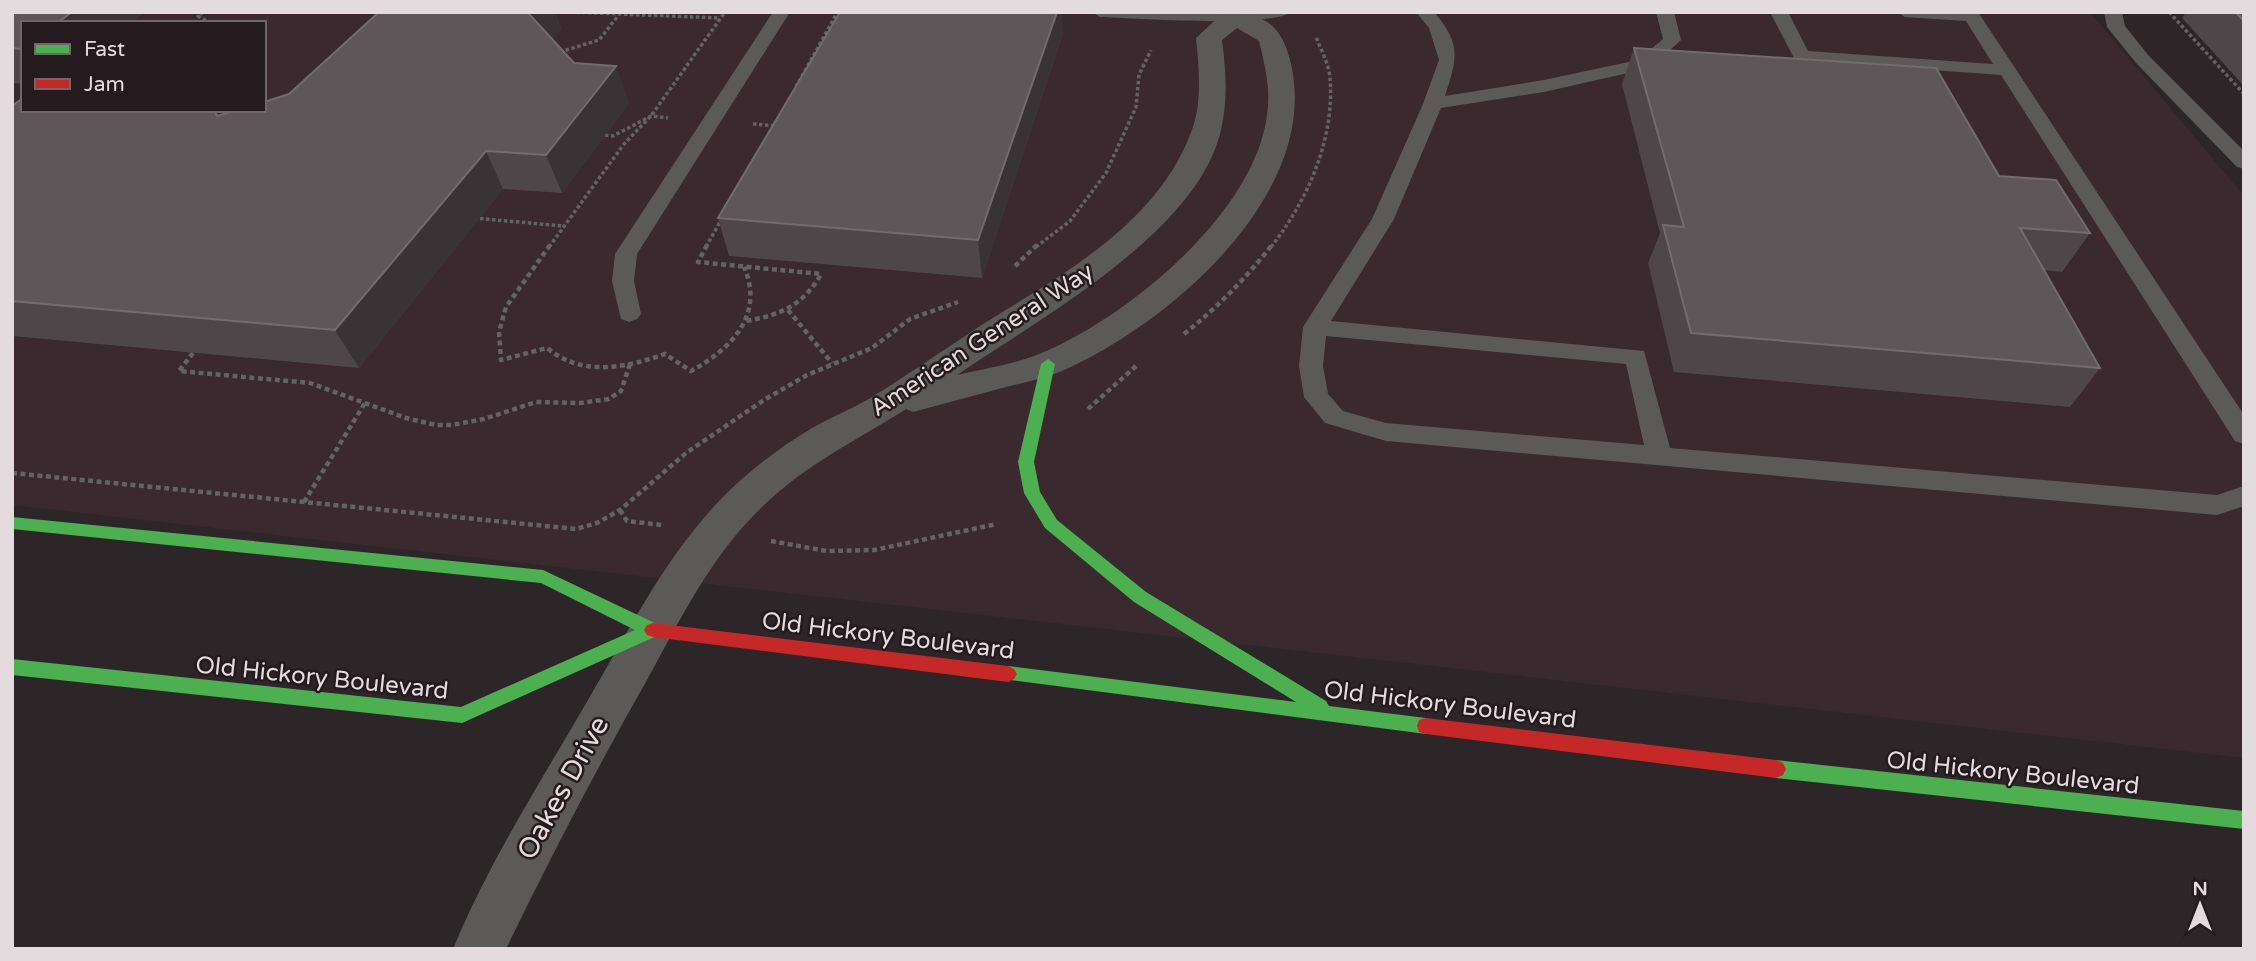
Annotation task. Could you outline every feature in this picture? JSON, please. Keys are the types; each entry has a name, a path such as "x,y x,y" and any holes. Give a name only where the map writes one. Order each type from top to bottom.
{"main road":[{"path":"1048,364 1026,461 1032,494 1051,524 1140,597 1331,713"},
{"name":"Old Hickory Boulevard","path":"12,523 543,578 652,630 1881,782 2244,820"},
{"name":"Old Hickory Boulevard","path":"12,667 462,715 652,630"}],"street":[{"path":"883,407 1048,364 1087,345 1150,303 1219,238 1251,194 1273,150 1280,125 1281,78 1270,36 1234,14"},
{"name":"American General Way","path":"652,630 716,531 755,489 820,441 883,407 1079,280 1110,256 1156,213 1181,185 1205,139 1215,100 1216,83 1209,38 1234,14"},
{"name":"Oakes Drive","path":"479,949 534,837 652,630"}],"lane":[{"path":"629,314 623,281 626,254 782,12"},
{"path":"1100,12 1282,12"},
{"path":"1424,12 1437,27 1448,60 1433,104 1383,219 1315,327 1311,366 1316,397 1334,417 1386,432 2217,505 2244,496"},
{"path":"1433,104 1544,86 1644,64 1672,40 1665,12"},
{"path":"1779,12 1801,56 2007,70"},
{"path":"1905,12 1970,14 2244,435"},
{"path":"2112,12 2116,27 2142,59 2244,163"},
{"path":"1315,327 1636,357 1659,455"}],"path":[{"path":"570,12 720,18"},
{"path":"830,12 847,13"},
{"path":"2169,12 2244,94"},
{"path":"793,92 838,13"},
{"path":"560,52 599,40 619,15"},
{"path":"1009,272 1044,239 1070,221 1106,173 1136,107 1139,75 1154,46"},
{"path":"768,137 780,114"},
{"path":"723,217 698,262 821,274 810,293 788,310 744,321"},
{"path":"472,218 564,226"},
{"path":"12,473 567,529 597,523 620,510 686,453 723,426 807,375 872,348 900,324 921,313 965,299"},
{"path":"788,310 832,363"},
{"path":"193,353 179,371 310,383 422,422 466,424 536,402 580,403 610,399 621,390 629,375 630,364"},
{"path":"304,502 365,402"},
{"path":"620,510 627,521 716,531 827,551 874,550 1008,522"}],"shaded area":[{"path":"12,12 2090,12 2244,196 2244,758 12,505"}],"building":[{"path":"12,12 72,12 60,21 21,21 21,48 12,48"},
{"path":"379,12 531,12 529,14 574,63 616,66 546,155 486,151 335,330 12,301 12,106 21,99 21,112 215,112 217,116 230,112 266,112 266,101 289,94"},
{"path":"840,12 1057,12 978,240 718,218"},
{"path":"2235,12 2244,12 2244,21"},
{"path":"1634,48 1936,68 1999,176 2056,180 2090,233 2020,228 2100,368 1691,333 1663,225 1684,227"}],"traffic: fast":[{"path":"1048,364 1026,462 1032,493 1051,524 1140,597 1320,707"},
{"path":"12,523 543,577 653,630"},
{"path":"12,667 462,715 652,630"},
{"path":"1008,674 1426,726"},
{"path":"1776,769 2244,820"}],"traffic: jam":[{"path":"653,630 1008,674"},
{"path":"1426,726 1776,769"}]}
